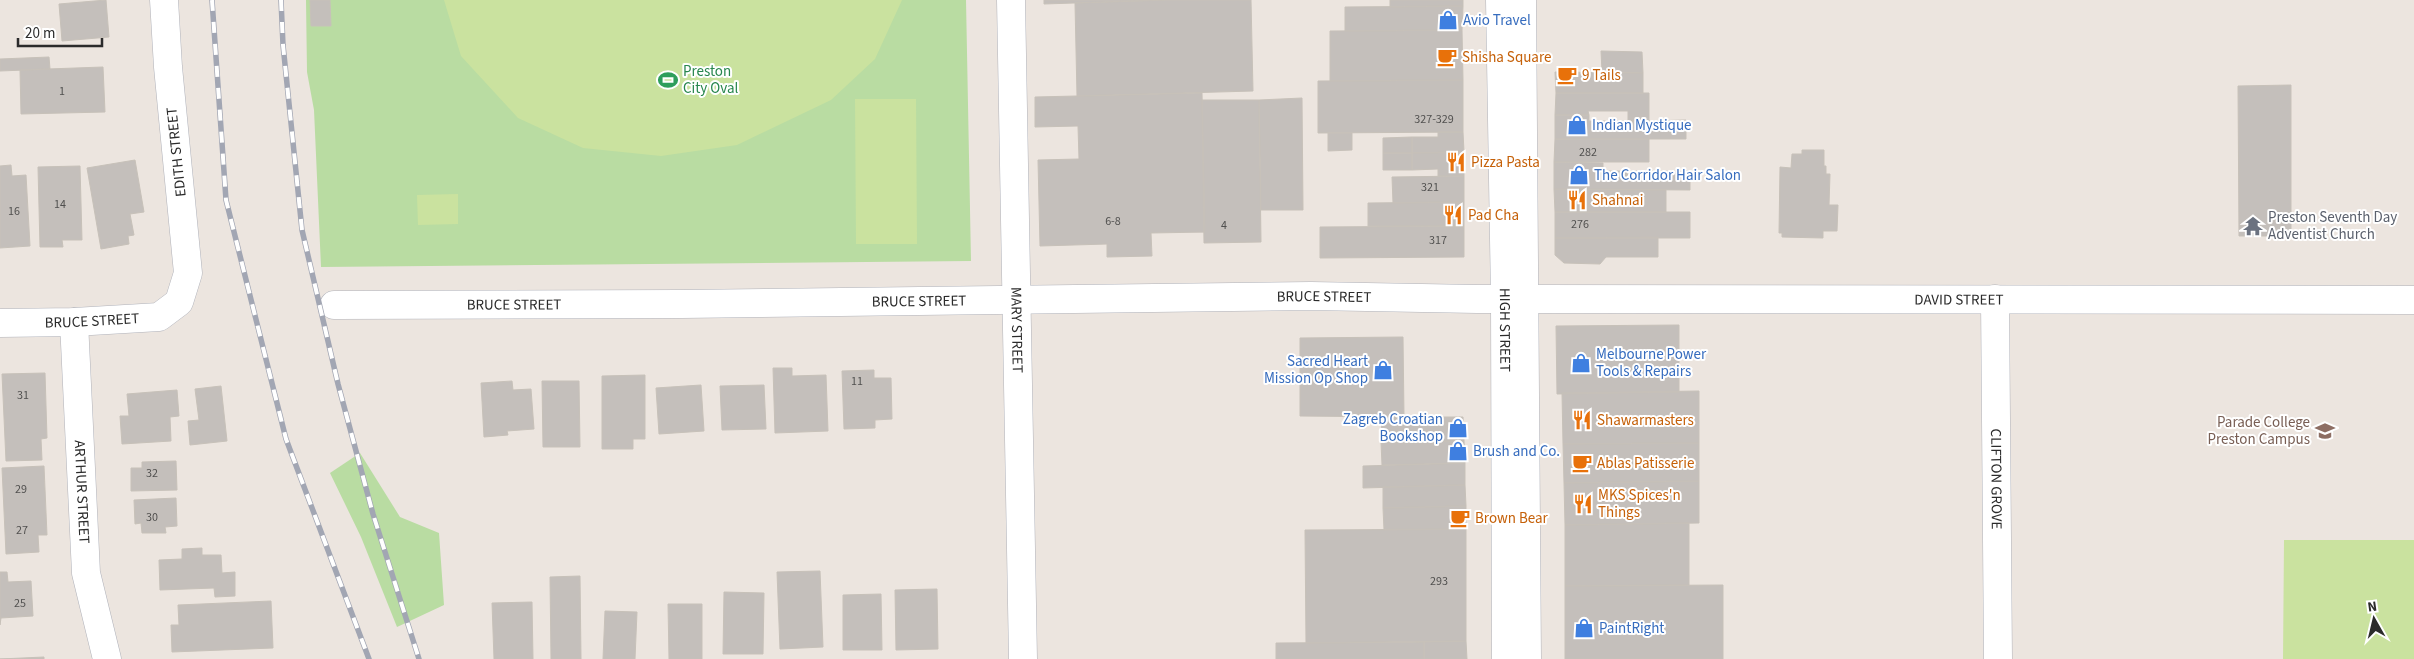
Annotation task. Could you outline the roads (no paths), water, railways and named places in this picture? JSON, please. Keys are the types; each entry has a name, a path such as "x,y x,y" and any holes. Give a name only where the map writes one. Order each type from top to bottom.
{"street":[{"name":"EDITH STREET","path":"164,0 168,67 188,272 179,302"},
{"name":"MARY STREET","path":"1011,0 1022,659"},
{"name":"HIGH STREET","path":"1500,0 1515,298 1528,659"},
{"name":"HIGH STREET","path":"1506,659 1522,0"},
{"name":"BRUCE STREET","path":"334,305 494,306 1311,296 1515,298"},
{"name":"DAVID STREET","path":"1515,298 2414,300"},
{"name":"CLIFTON GROVE","path":"1994,299 1998,659"},
{"name":"BRUCE STREET","path":"0,323 74,322 160,317 179,302"},
{"name":"ARTHUR STREET","path":"74,322 86,573 107,659"}],"railway":[{"path":"212,0 226,200 286,439 369,659"},
{"path":"281,0 283,45 302,230 338,384 373,514 419,659"}],"place":[{"name":"Avio Travel","path":"1448,20"},
{"name":"Shisha Square","path":"1447,57"},
{"name":"9 Tails","path":"1567,75"},
{"name":"Preston City Oval","path":"668,80"},
{"name":"Indian Mystique","path":"1577,125"},
{"name":"Pizza Pasta","path":"1456,162"},
{"name":"The Corridor Hair Salon","path":"1579,175"},
{"name":"Shahnai","path":"1577,200"},
{"name":"Pad Cha","path":"1453,215"},
{"name":"Preston Seventh Day Adventist Church","path":"2253,226"},
{"name":"Melbourne Power Tools & Repairs","path":"1581,363"},
{"name":"Sacred Heart Mission Op Shop","path":"1383,370"},
{"name":"Shawarmasters","path":"1582,420"},
{"name":"Zagreb Croatian Bookshop","path":"1458,428"},
{"name":"Parade College Preston Campus","path":"2325,431"},
{"name":"Brush and Co.","path":"1458,451"},
{"name":"Ablas Patisserie","path":"1582,463"},
{"name":"MKS Spices'n Things","path":"1583,504"},
{"name":"Brown Bear","path":"1460,518"},
{"name":"PaintRight","path":"1584,628"}]}
